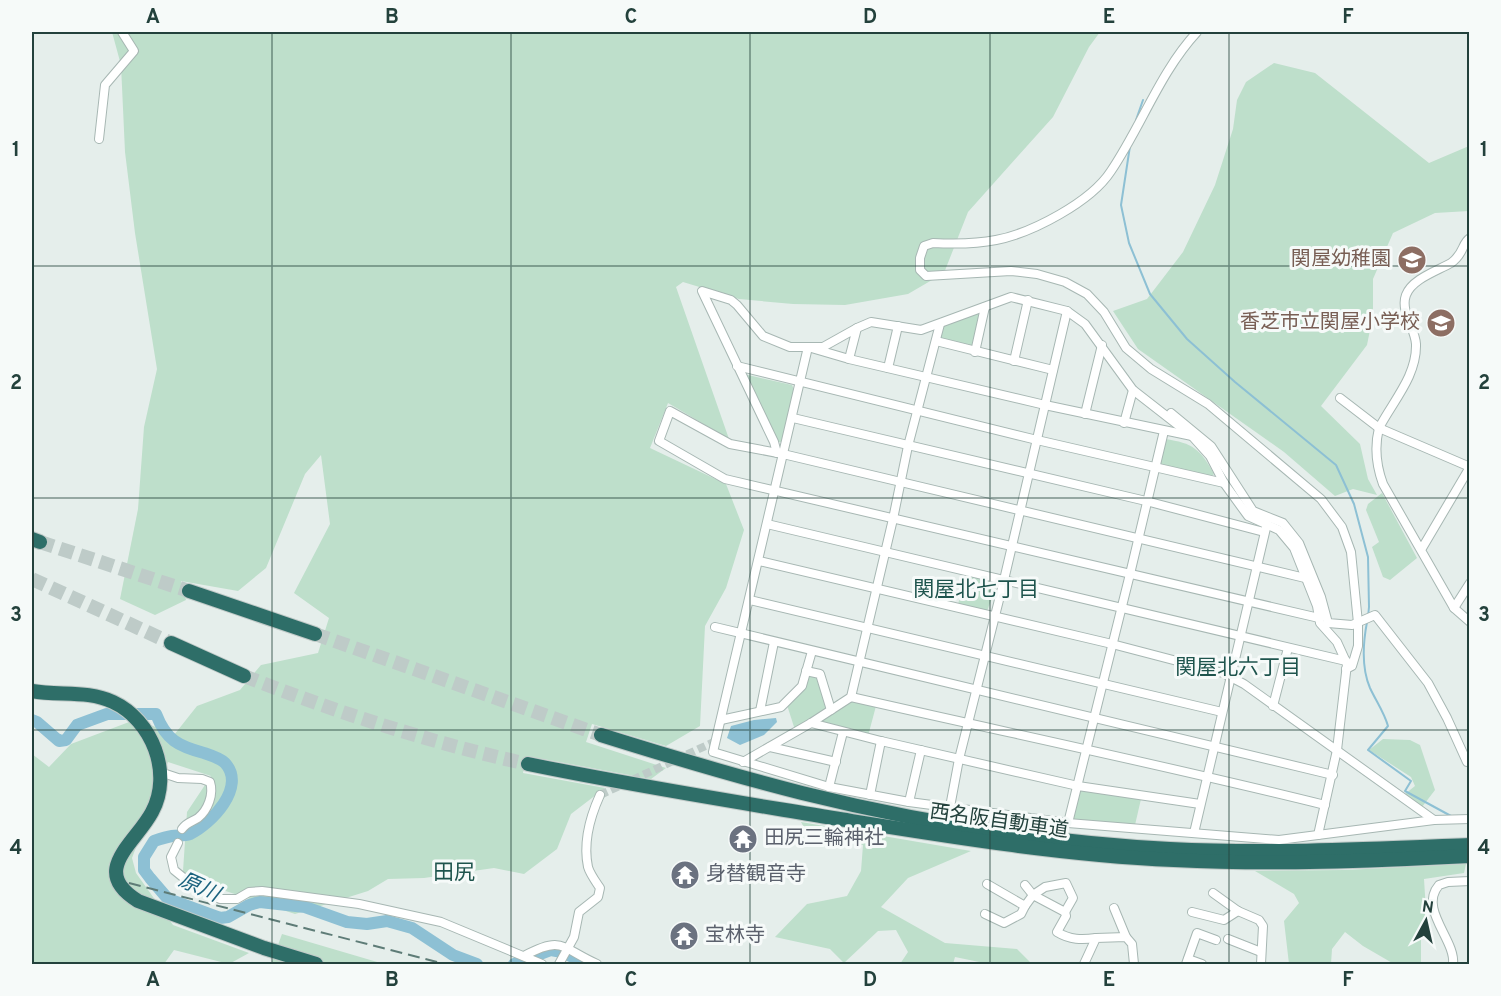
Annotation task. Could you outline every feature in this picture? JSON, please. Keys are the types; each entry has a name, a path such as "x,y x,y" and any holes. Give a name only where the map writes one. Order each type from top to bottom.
{"highway":[{"path":"189,591 315,634"},
{"path":"171,643 244,676"},
{"path":"32,691 93,695 114,702 144,726 153,741 160,772 160,787 153,810 121,854 116,866 115,878 124,893 138,901 264,948 316,964"},
{"name":"西名阪自動車道","path":"601,735 803,794 902,815 1024,835 1122,846 1219,850 1312,851 1470,845"},
{"name":"西名阪自動車道","path":"528,764 646,787 902,829 1071,852 1172,860 1266,863 1470,856"}],"street":[{"path":"99,139 105,85 134,51 122,32"},
{"path":"767,524 1240,636 1352,666 1356,658 1360,621 1351,552 1342,527 1321,499 1208,404 1151,369 1126,348 1104,312 1087,294 1065,282 1037,274 986,271 926,276 920,270 920,258 924,246 933,243 994,241 1014,236 1081,201 1098,188 1124,150 1183,47 1197,32"},
{"path":"1470,238 1458,257 1415,283 1406,295 1404,305 1416,342 1413,368 1379,428 1376,452 1379,474 1421,550 1454,608 1470,622"},
{"path":"780,454 702,291 731,300 763,336 790,347 823,346 871,322 921,330 1011,297 1067,311 1085,324 1133,390 1192,436 1210,456 1224,483 1248,516 1280,531 1294,548 1317,606 1320,623 1337,642 1346,665 1333,775 1318,835"},
{"path":"1014,362 1028,300"},
{"path":"975,352 985,307"},
{"path":"950,807 959,759 1067,311"},
{"path":"743,762 811,723 850,697 893,519 908,446 940,324"},
{"path":"888,368 898,326"},
{"path":"849,359 856,328"},
{"path":"936,341 1053,370"},
{"path":"1085,414 1101,345"},
{"path":"808,347 849,359 1045,405 1192,436"},
{"path":"808,347 793,418 780,454 775,490 713,752 830,787 909,802 1068,823 1279,840 1434,820 1470,819"},
{"path":"737,366 1037,440 1224,483"},
{"path":"1124,423 1133,390"},
{"path":"1340,398 1379,428 1470,467 1421,550"},
{"path":"1305,578 730,444 670,411 659,441 725,479 1319,618"},
{"path":"1171,413 1211,446 1253,511 1283,523 1299,543 1321,597 1328,623 1352,625 1375,615 1428,683 1467,762 1470,762"},
{"path":"793,418 1146,501 1264,532"},
{"path":"1068,823 1164,431"},
{"path":"1194,833 1267,523"},
{"path":"759,561 1112,644 1231,676 1434,820"},
{"path":"1454,608 1470,583"},
{"path":"750,600 1222,712"},
{"path":"715,627 1333,775"},
{"path":"760,711 774,642"},
{"path":"1273,706 1288,648"},
{"path":"721,720 781,708 802,686 812,651"},
{"path":"806,671 820,674 831,710"},
{"path":"850,697 1207,776 1325,805"},
{"path":"811,723 1077,786 1200,804"},
{"path":"830,787 843,732"},
{"path":"870,795 881,741"},
{"path":"770,747 836,762"},
{"path":"909,802 921,750"},
{"path":"160,772 178,778 210,782 212,788 206,806 199,817 186,823 182,829"},
{"path":"560,964 574,937 579,912 598,897 600,888 588,868 588,832 592,811 600,795"},
{"path":"178,843 171,857 174,870 190,883 220,899 237,899 249,892 262,891 396,911 441,922 542,964"},
{"path":"1453,964 1453,956 1435,912 1432,896 1438,885 1470,881"},
{"path":"985,914 1005,923 1021,914 1033,895 1046,887 1066,883 1073,898 1057,932 1080,940 1126,937"},
{"path":"987,884 1025,906"},
{"path":"1025,885 1033,895 1065,912"},
{"path":"1213,893 1238,911 1259,920 1263,926 1261,964"},
{"path":"1114,908 1126,937 1132,944 1134,964"},
{"path":"1192,912 1224,920 1238,911"},
{"path":"1202,964 1187,962 1197,933 1216,940"},
{"path":"1084,964 1096,938"},
{"path":"1228,939 1261,952"},
{"path":"524,957 549,944 559,945 597,964"}],"green space":[{"path":"112,32 1100,32 1089,47 1053,117 968,212 944,273 908,294 845,305 793,304 739,299 683,282 676,287 729,439 668,403 650,448 726,484 744,530 726,588 705,626 700,726 666,746 592,724 586,742 666,768 651,779 527,756 523,773 605,788 571,814 557,849 524,874 494,868 424,878 388,879 368,891 295,914 180,876 183,871 187,812 211,776 168,762 132,858 136,873 173,925 249,953 229,964 174,950 164,964 32,964 32,754 49,767 71,744 137,719 174,735 197,706 240,690 261,665 318,653 329,618 294,593 330,524 321,455 305,474 266,568 238,591 181,581 186,600 155,615 120,599 138,509 144,427 157,369 135,233 125,152 121,65"},
{"path":"1274,63 1315,73 1429,163 1469,146 1469,211 1435,213 1393,233 1373,279 1373,315 1367,345 1321,406 1360,444 1368,479 1377,495 1353,489 1335,496 1284,452 1138,349 1113,311 1147,299 1183,252 1215,185 1233,129 1237,100 1246,82"},
{"path":"980,312 972,346 968,349 940,340 943,326"},
{"path":"748,375 792,385 795,392 781,442 776,442 744,377"},
{"path":"1165,439 1189,445 1195,449 1214,474 1210,478 1157,465"},
{"path":"1382,493 1417,558 1390,580 1383,577 1372,547 1379,542 1366,510 1368,504"},
{"path":"967,574 992,580 996,588 987,611 958,604"},
{"path":"807,673 818,676 829,709 795,730 787,705"},
{"path":"850,700 876,706 868,736 816,722"},
{"path":"1383,739 1410,740 1420,745 1435,790 1422,807 1405,794 1415,786 1411,777 1369,750"},
{"path":"1080,790 1141,799 1135,825 1071,819"},
{"path":"801,822 971,851 908,878 881,907 945,943 1017,949 1032,964 989,964 955,957 953,964 900,964 908,952 896,930 878,931 844,963 830,949 775,937 807,904 847,896 861,871 863,845 808,835"},
{"path":"1466,864 1464,873 1424,879 1426,911 1421,937 1421,964 1394,964 1363,946 1345,932 1332,949 1331,964 1289,964 1284,921 1299,903 1294,894 1255,871 1345,870"},
{"path":"282,934 384,964 271,964"}],"water":[{"path":"776,718 777,722 764,735 740,745 727,738 731,726 754,720"}],"waterway":[{"path":"1136,120 1143,100"},
{"path":"1130,146 1121,205 1129,243 1150,294 1187,339 1235,382 1336,465 1354,504 1368,557 1368,617"},
{"path":"1367,622 1364,647 1365,672 1388,726 1368,750 1411,781 1405,791 1451,816"},
{"name":"原川","path":"32,720 59,741 66,740 77,725 107,714 156,714 164,730 174,741 225,763 231,773 232,783 224,804 207,822 190,834 170,836 154,841 144,857 144,870 168,899 220,918 228,917 249,905 260,902 305,907 347,922 367,924 387,921 412,928 453,955 477,964"},
{"name":"原川","path":"514,964 551,950 562,952 588,964"}],"tunnel":[{"path":"40,542 189,591"},
{"path":"32,579 171,643"},
{"path":"315,634 601,735"},
{"path":"244,676 384,726 528,764"},
{"path":"600,795 716,741"}],"railway":[{"path":"129,883 445,964"}],"place":[{"name":"関屋幼稚園","path":"1412,260"},
{"name":"香芝市立関屋小学校","path":"1441,323"},
{"name":"田尻三輪神社","path":"743,839"},
{"name":"身替観音寺","path":"685,875"},
{"name":"宝林寺","path":"684,936"}],"district":[{"name":"関屋北七丁目","path":"976,590"},
{"name":"関屋北六丁目","path":"1238,668"},
{"name":"田尻","path":"454,873"}]}
